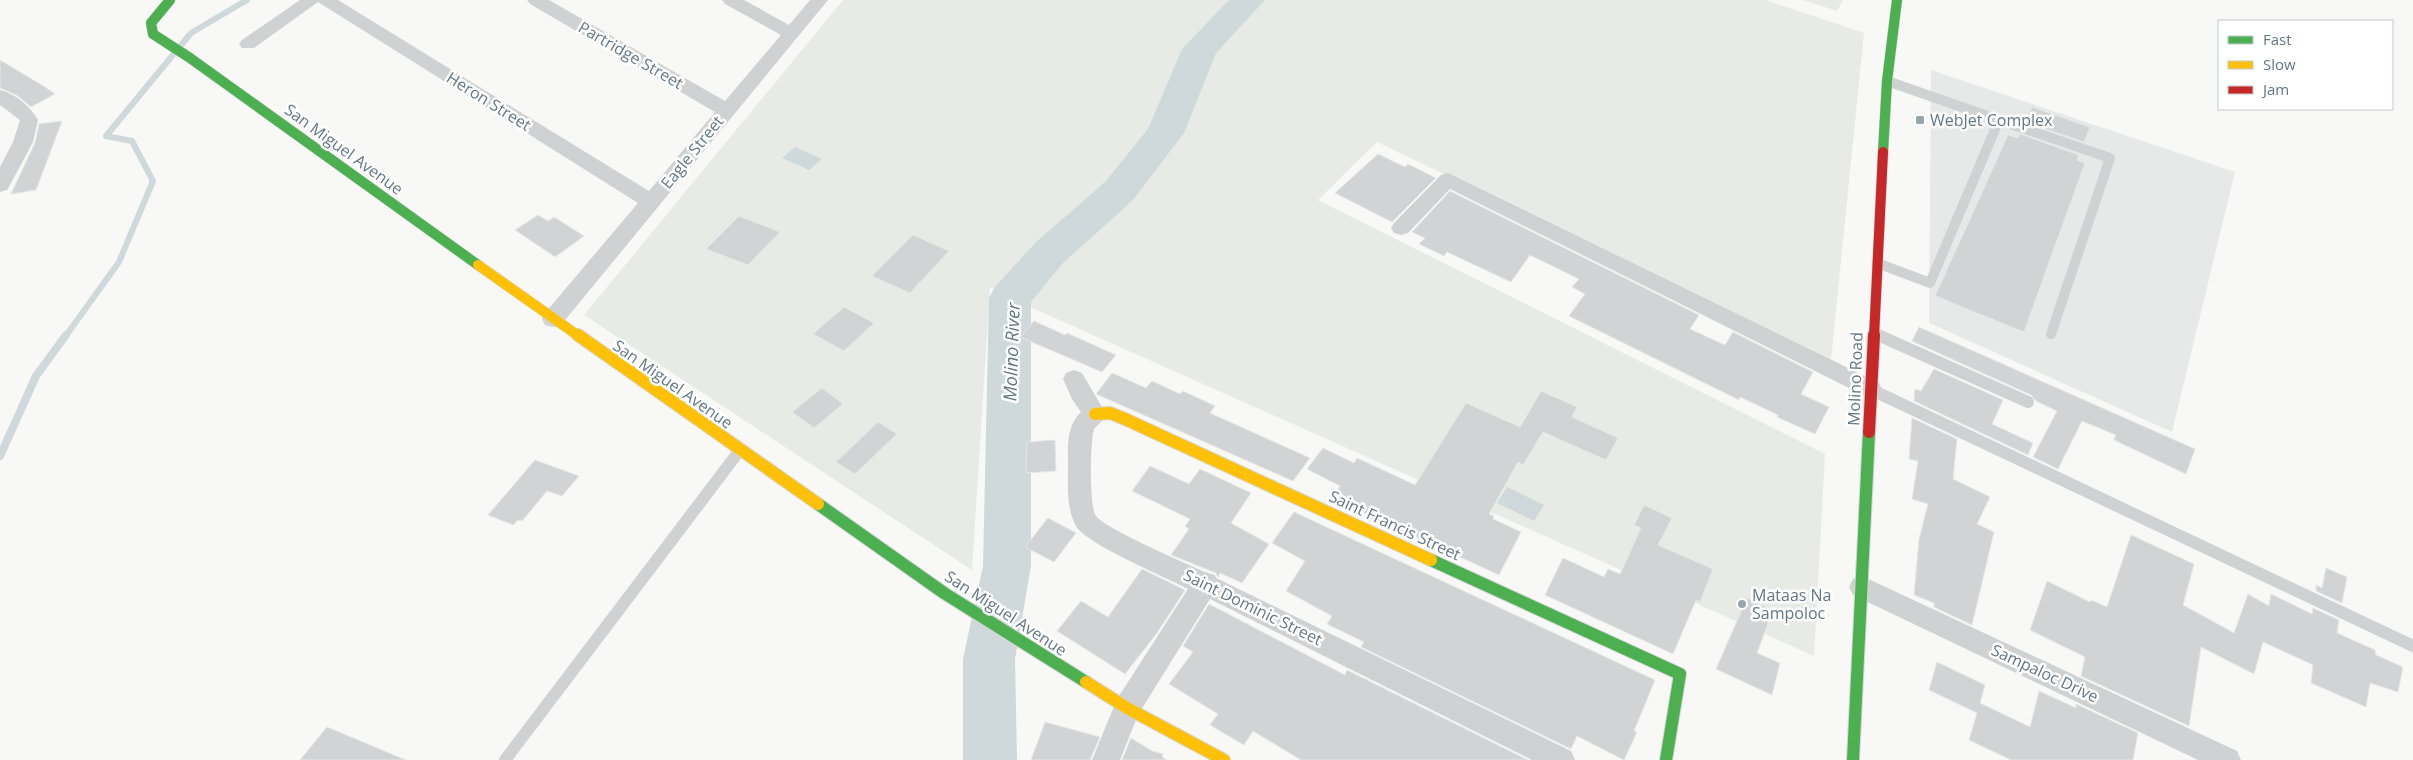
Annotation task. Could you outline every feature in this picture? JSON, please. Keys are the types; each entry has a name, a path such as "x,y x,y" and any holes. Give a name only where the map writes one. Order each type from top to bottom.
{"street":[{"name":"San Miguel Avenue","path":"170,0 151,23 153,34 560,312 740,450 944,593 1127,708 1224,760"},
{"path":"248,44 310,0"},
{"name":"Heron Street","path":"326,0 652,202"},
{"name":"Partridge Street","path":"536,0 726,110"},
{"path":"731,0 791,33"},
{"name":"Eagle Street","path":"560,312 819,0"},
{"name":"Molino Road","path":"1853,760 1870,389 1887,81 1897,0"},
{"path":"0,96 24,112 29,120 23,142 0,184"},
{"path":"1401,228 1448,180 1870,389"},
{"path":"1074,379 1080,393 1095,414"},
{"name":"Saint Francis Street","path":"1095,414 1110,413 1125,419 1680,674 1666,760"},
{"name":"Saint Dominic Street","path":"1095,414 1087,420 1082,431 1080,499 1085,521 1110,538 1206,583 1561,760"},
{"path":"1106,760 1127,708 1206,583"},
{"name":"Sampaloc Drive","path":"1862,587 2227,760"}],"lane":[{"path":"1887,81 2110,158 2051,334"},
{"path":"1877,263 1930,283 1999,120"},
{"path":"1873,333 2028,402"},
{"path":"1870,389 2160,528 2413,646"},
{"path":"505,760 740,450"}],"shaded area":[{"path":"843,0 1765,0 1864,33 1831,360 1377,142 1318,200 1825,454 1814,656 1010,298 990,287 972,570 584,315"},
{"path":"1803,0 1843,0 1837,11"},
{"name":"WebJet Complex","path":"1931,70 2235,172 2172,432 1929,323"},
{"path":"795,147 822,159 809,170 782,158"},
{"path":"1507,487 1544,505 1534,521 1497,503"}],"building":[{"path":"0,60 55,94 31,107 18,96 0,88"},
{"path":"2032,107 2090,127 2084,142 2025,122"},
{"path":"62,121 36,190 11,194 35,143 39,124"},
{"path":"2020,134 2079,155 2077,160 2085,163 2024,332 1935,296 2008,135 2018,138"},
{"path":"1378,154 1405,167 1408,164 1436,178 1392,222 1335,193"},
{"path":"1450,191 1699,315 1690,329 1725,345 1733,332 1813,372 1801,394 1829,407 1815,434 1777,417 1778,415 1740,397 1739,400 1569,316 1585,294 1572,287 1579,279 1530,255 1511,282 1447,252 1444,256 1419,244 1425,238 1412,232"},
{"path":"538,215 548,221 554,217 584,236 555,257 515,230"},
{"path":"739,216 780,232 748,265 706,249"},
{"path":"913,235 949,251 910,293 872,276"},
{"path":"844,307 874,323 844,351 813,334"},
{"path":"1034,321 1065,335 1067,333 1116,355 1102,372 1020,337"},
{"path":"1919,327 2195,449 2186,474 2114,440 2116,435 2082,421 2058,469 2033,457 2057,411 2036,401 2031,395 1912,341"},
{"path":"1934,369 2003,400 1992,424 2033,443 2028,455 1914,401 1915,389 1921,391"},
{"path":"1112,373 1146,388 1152,381 1180,394 1183,391 1215,406 1210,413 1310,458 1293,481 1096,394"},
{"path":"822,388 843,404 814,428 792,412"},
{"path":"1541,391 1577,407 1572,417 1618,438 1606,460 1543,432 1523,465 1518,462 1489,514 1494,516 1493,519 1521,532 1499,575 1332,498 1340,486 1307,469 1323,448 1354,463 1357,458 1415,485 1466,403 1520,427"},
{"path":"1912,418 1957,439 1953,479 1990,497 1977,524 1994,532 1972,625 1934,607 1934,603 1914,595 1919,539 1928,504 1912,499 1918,461 1909,459"},
{"path":"878,422 897,434 855,474 836,462"},
{"path":"1055,440 1056,471 1026,473 1027,442"},
{"path":"535,460 579,476 562,496 547,491 522,521 518,520 513,525 488,515"},
{"path":"1150,466 1189,484 1200,469 1251,493 1231,523 1269,544 1242,583 1220,573 1218,577 1216,573 1171,555 1189,529 1185,526 1190,519 1132,491"},
{"path":"1644,505 1672,518 1658,545 1713,569 1700,602 1696,600 1673,654 1545,595 1563,558 1604,577 1608,569 1620,574 1641,528 1634,525"},
{"path":"1294,512 1655,680 1634,731 1637,732 1624,760 1577,736 1571,749 1361,647 1364,642 1327,624 1332,616 1286,591 1305,561 1272,543"},
{"path":"1048,518 1076,533 1054,562 1025,547"},
{"path":"2131,535 2194,564 2183,605 2234,633 2248,594 2269,606 2271,594 2312,614 2313,608 2339,620 2337,633 2375,650 2376,655 2403,667 2398,692 2370,683 2366,707 2311,683 2313,665 2263,642 2254,674 2201,647 2189,726 2081,676 2085,657 2030,630 2047,581 2090,602 2091,600 2107,607"},
{"path":"2326,568 2347,577 2342,603 2316,591 2316,585 2322,588"},
{"path":"1142,569 1185,590 1157,633 1125,674 1057,631 1081,601 1108,617"},
{"path":"1747,598 1773,610 1757,653 1780,663 1772,695 1716,669"},
{"path":"1209,604 1345,675 1347,670 1528,760 1301,760 1253,731 1244,745 1210,725 1218,714 1169,684 1193,652 1183,646"},
{"path":"1937,662 1985,685 1980,703 2030,727 2039,691 2076,708 2076,704 2138,733 2133,760 2011,760 1969,740 1977,713 1929,690"},
{"path":"1045,722 1100,737 1090,760 1031,760"},
{"path":"327,727 406,760 300,760"},
{"path":"1131,738 1152,751 1163,754 1162,757 1167,760 1122,760"}],"waterway":[{"path":"65,337 119,262 153,181 132,141 106,136 191,33 247,0"},
{"name":"Molino River","path":"990,760 989,659 1007,566 1010,298 1049,253 1119,191 1165,133 1200,49 1248,0"},
{"path":"0,456 36,376 66,335"}],"traffic: fast":[{"path":"170,0 151,23 153,34 190,58 478,265"},
{"path":"1883,152 1887,81 1897,0"},
{"path":"1853,760 1869,432"},
{"path":"818,504 944,593 1086,682"},
{"path":"1431,560 1680,674 1666,760"}],"traffic: slow":[{"path":"478,265 818,504"},
{"path":"1095,414 1110,413 1125,419 1431,560"},
{"path":"1086,682 1127,708 1224,760"}],"traffic: jam":[{"path":"1869,432 1883,152"}],"place":[{"name":"WebJet Complex","path":"1920,120"},
{"name":"Mataas Na Sampoloc","path":"1742,604"}]}
